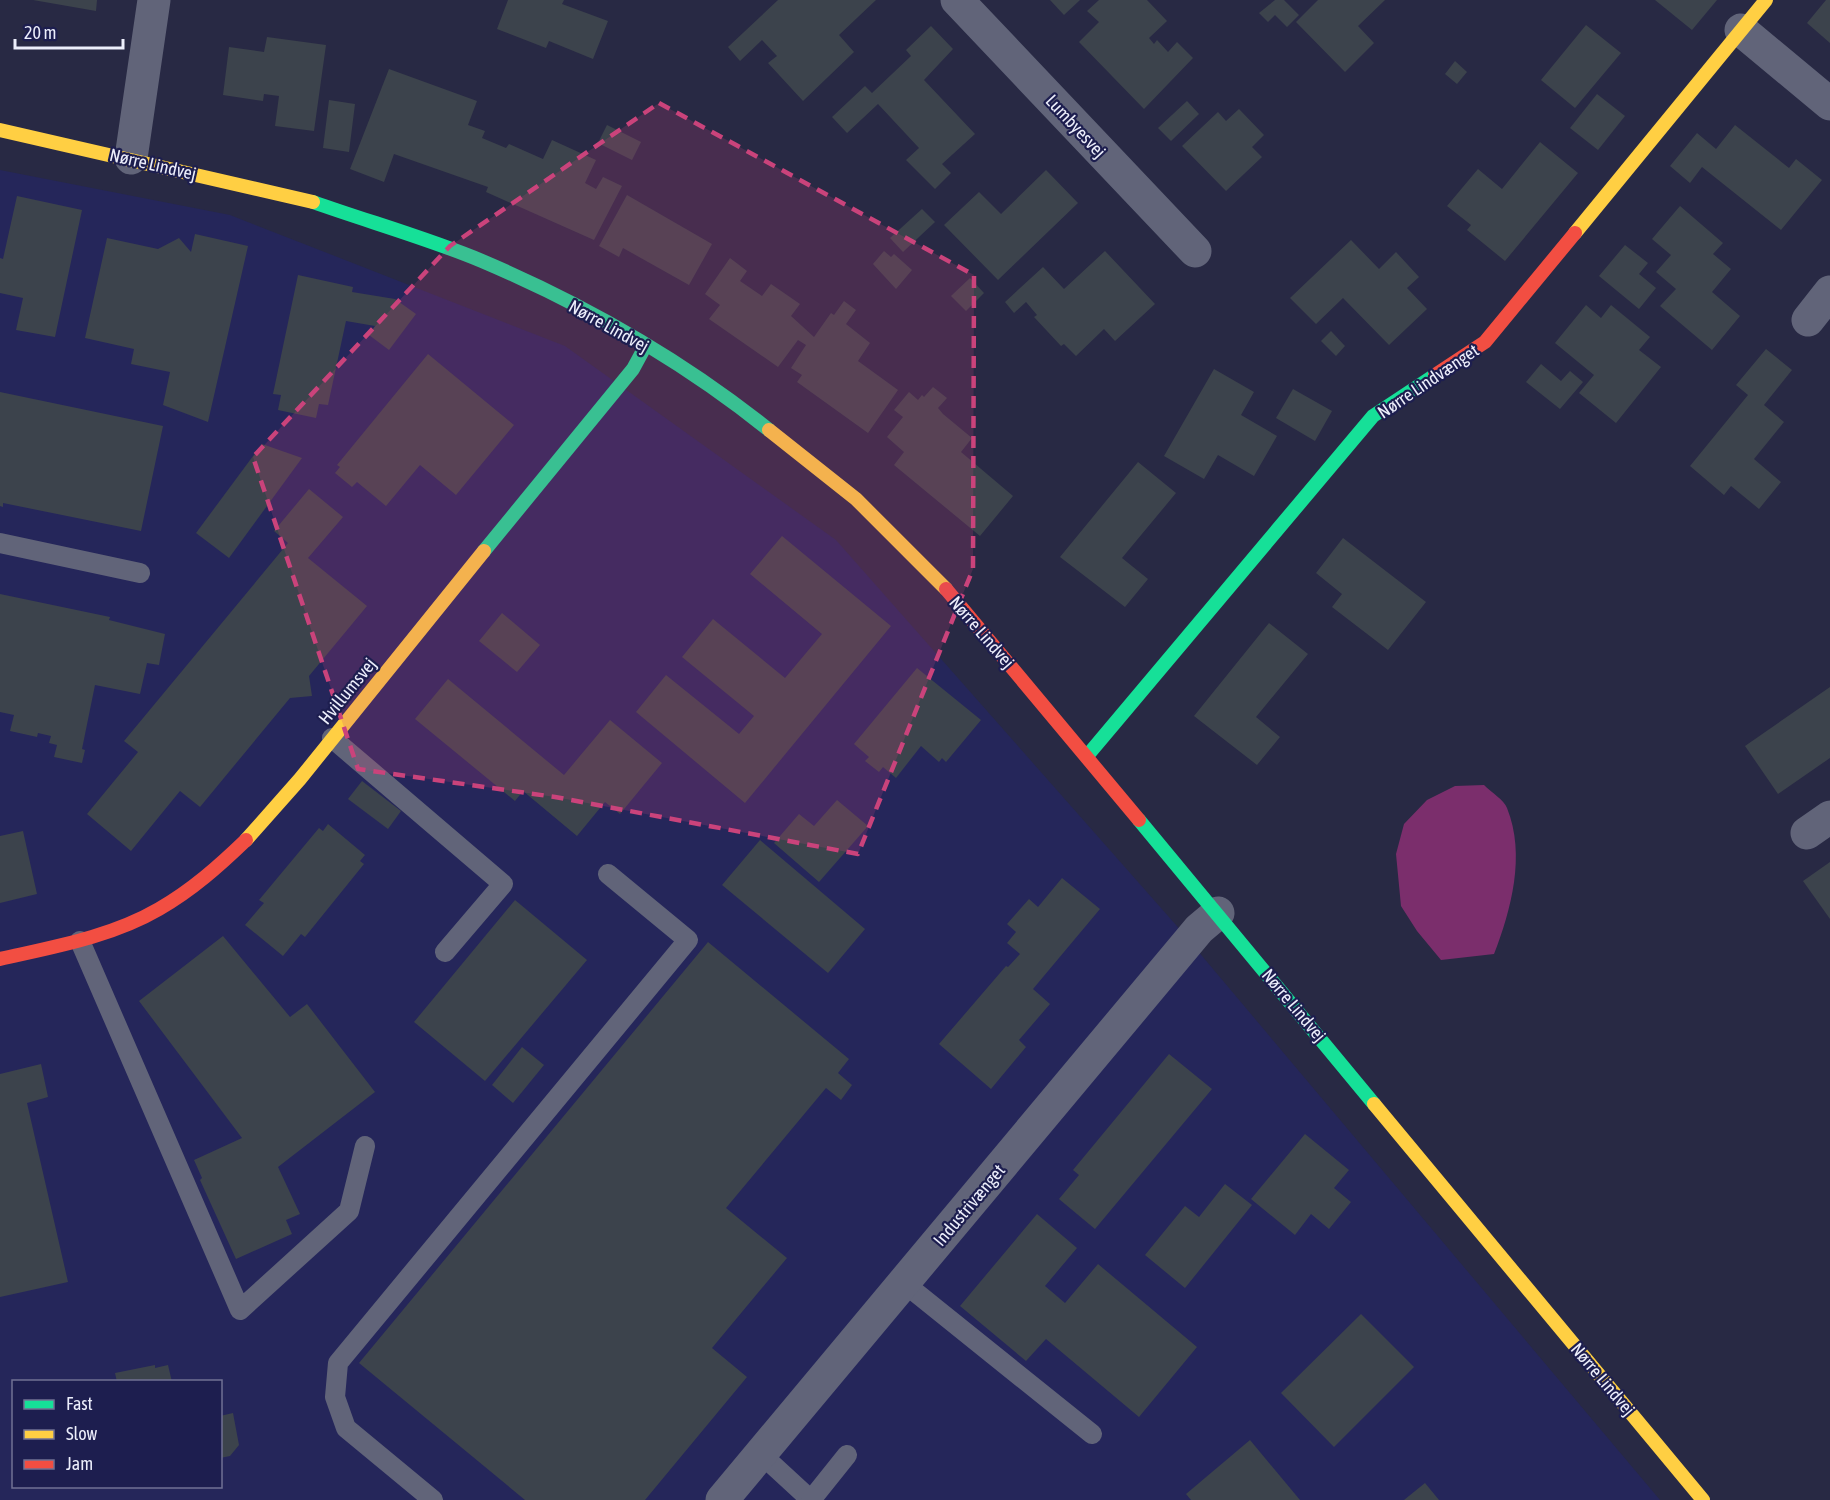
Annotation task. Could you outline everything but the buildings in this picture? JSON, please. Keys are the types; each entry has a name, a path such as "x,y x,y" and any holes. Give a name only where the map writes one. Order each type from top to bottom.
{"street":[{"path":"131,158 154,0"},
{"name":"Lumbyesvej","path":"957,0 1195,251"},
{"name":"Nørre Lindvænget","path":"1087,756 1373,416 1485,342 1766,0"},
{"path":"1741,30 1830,104"},
{"name":"Nørre Lindvej","path":"0,130 131,158 306,200 480,260 540,288 646,345 737,404 856,499 956,599 1703,1500"},
{"path":"1808,320 1830,292"},
{"name":"Hvillumsvej","path":"0,959 80,941 158,910 213,873 262,822 332,738 633,369 646,345"},
{"name":"Industrivænget","path":"722,1500 1199,929 1218,913"}],"lane":[{"path":"0,543 140,573"},
{"path":"332,738 503,884 445,952"},
{"path":"433,1500 346,1428 335,1397 338,1363 688,940 608,874"},
{"path":"80,941 240,1310 349,1211 365,1146"},
{"path":"903,1283 1092,1434"},
{"path":"761,1454 811,1500 847,1455"}],"highlighted area":[{"path":"659,103 974,275 973,569 858,854 555,797 358,769 253,457 450,246"}],"shaded area":[{"path":"0,170 230,215 565,346 836,540 1176,925 1660,1500 0,1500"},
{"path":"1484,785 1505,805 1513,826 1516,863 1511,901 1494,954 1441,960 1417,931 1401,906 1396,854 1404,824 1427,800 1455,786"}],"traffic: fast":[{"path":"313,202 419,237 482,261 557,296 595,315 667,358 769,430"},
{"path":"484,551 633,369 646,345"},
{"path":"1087,756 1373,416 1435,375"},
{"path":"1139,820 1374,1104"}],"traffic: slow":[{"path":"1575,233 1766,0"},
{"path":"0,130 313,202"},
{"path":"769,430 856,499 946,589"},
{"path":"246,840 300,779 484,551"},
{"path":"1374,1104 1703,1500"}],"traffic: jam":[{"path":"1435,375 1485,342 1575,233"},
{"path":"946,589 1139,820"},
{"path":"0,959 81,940 141,919 194,886 246,840"}]}
